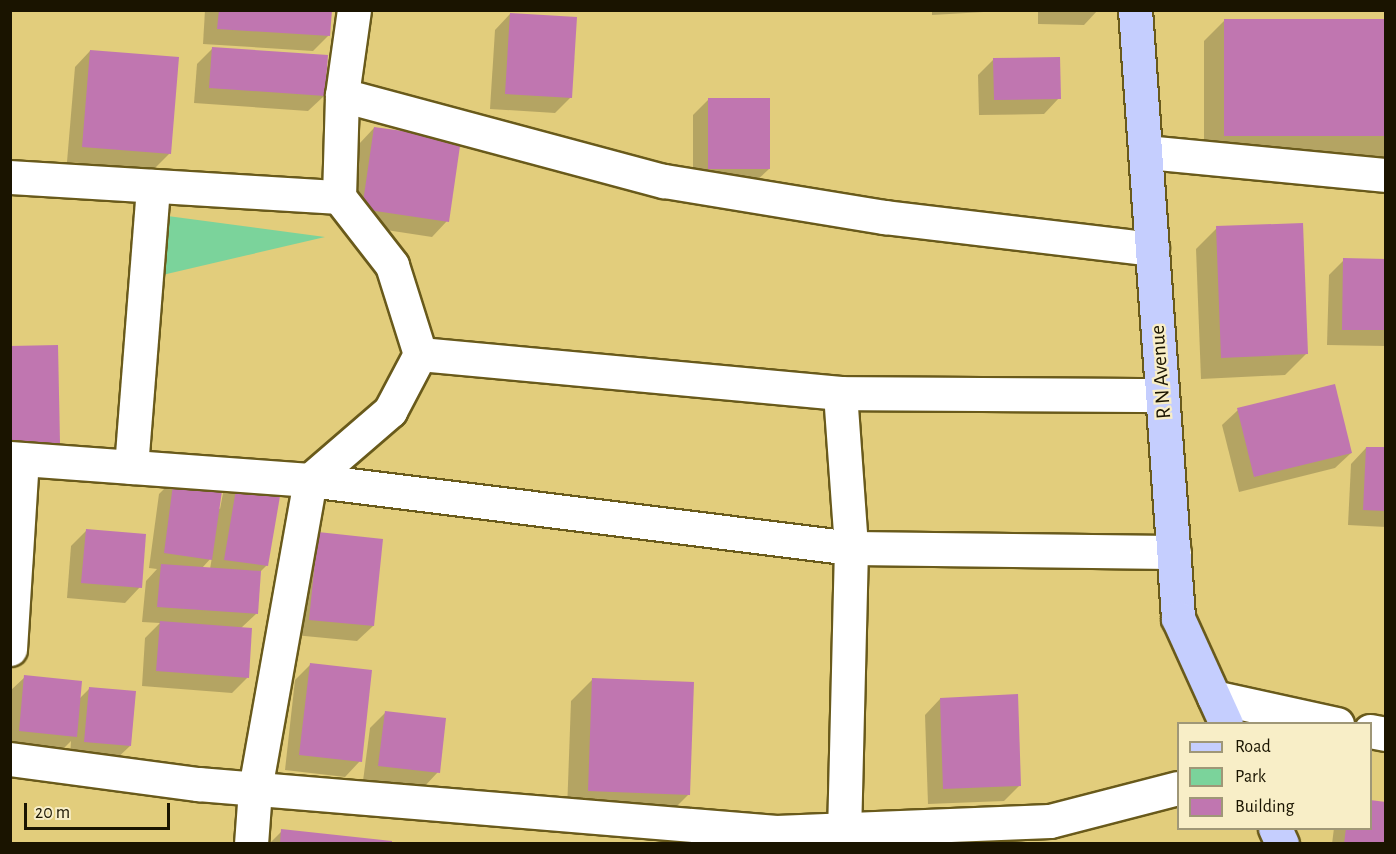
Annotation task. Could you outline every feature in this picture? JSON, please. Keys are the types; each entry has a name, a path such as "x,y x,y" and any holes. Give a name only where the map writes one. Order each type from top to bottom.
{"main road":[{"name":"R N Avenue","path":"1135,10 1178,618 1220,710"}],"street":[{"path":"251,843 255,789 310,480 390,411 420,354 392,265 339,197 342,95 354,10"},
{"path":"342,95 664,181 885,217 1152,249"},
{"path":"1146,152 1386,175"},
{"path":"10,177 339,197"},
{"path":"131,467 153,186"},
{"path":"420,354 840,393 1162,394"},
{"path":"840,393 851,548 844,829"},
{"path":"10,649 16,458 310,480 851,548 1174,552"},
{"path":"1220,710 1328,722"},
{"path":"10,759 255,789 776,832 1050,821 1177,789"}],"green space":[{"path":"145,213 325,237 141,280"}],"building":[{"path":"219,10 332,10 330,36 217,29"},
{"path":"510,13 577,17 572,98 505,94"},
{"path":"1224,19 1386,19 1386,136 1224,136"},
{"path":"212,47 328,55 325,96 209,88"},
{"path":"90,50 179,57 171,154 82,147"},
{"path":"1060,57 1061,99 994,100 993,58"},
{"path":"708,98 770,98 770,169 708,169"},
{"path":"374,127 461,139 449,222 362,209"},
{"path":"1303,223 1308,354 1221,358 1216,226"},
{"path":"1343,258 1386,259 1386,330 1342,330"},
{"path":"58,345 60,443 10,444 10,346"},
{"path":"1335,384 1352,453 1254,477 1237,408"},
{"path":"1366,447 1386,447 1386,511 1363,510"},
{"path":"240,466 284,473 268,566 224,560"},
{"path":"174,477 223,484 212,560 164,553"},
{"path":"86,529 146,534 142,588 81,583"},
{"path":"318,532 383,539 374,626 309,620"},
{"path":"161,564 261,571 258,614 157,607"},
{"path":"160,621 252,628 249,678 156,671"},
{"path":"310,663 372,670 362,762 299,755"},
{"path":"24,675 82,681 77,737 19,731"},
{"path":"592,678 694,682 690,795 588,791"},
{"path":"89,687 136,691 131,746 84,742"},
{"path":"1018,694 1021,786 943,789 940,698"},
{"path":"385,711 446,718 440,773 378,766"},
{"path":"1372,800 1386,802 1386,844 1344,844 1346,830 1372,830"},
{"path":"281,829 392,841 392,844 280,844"}]}
